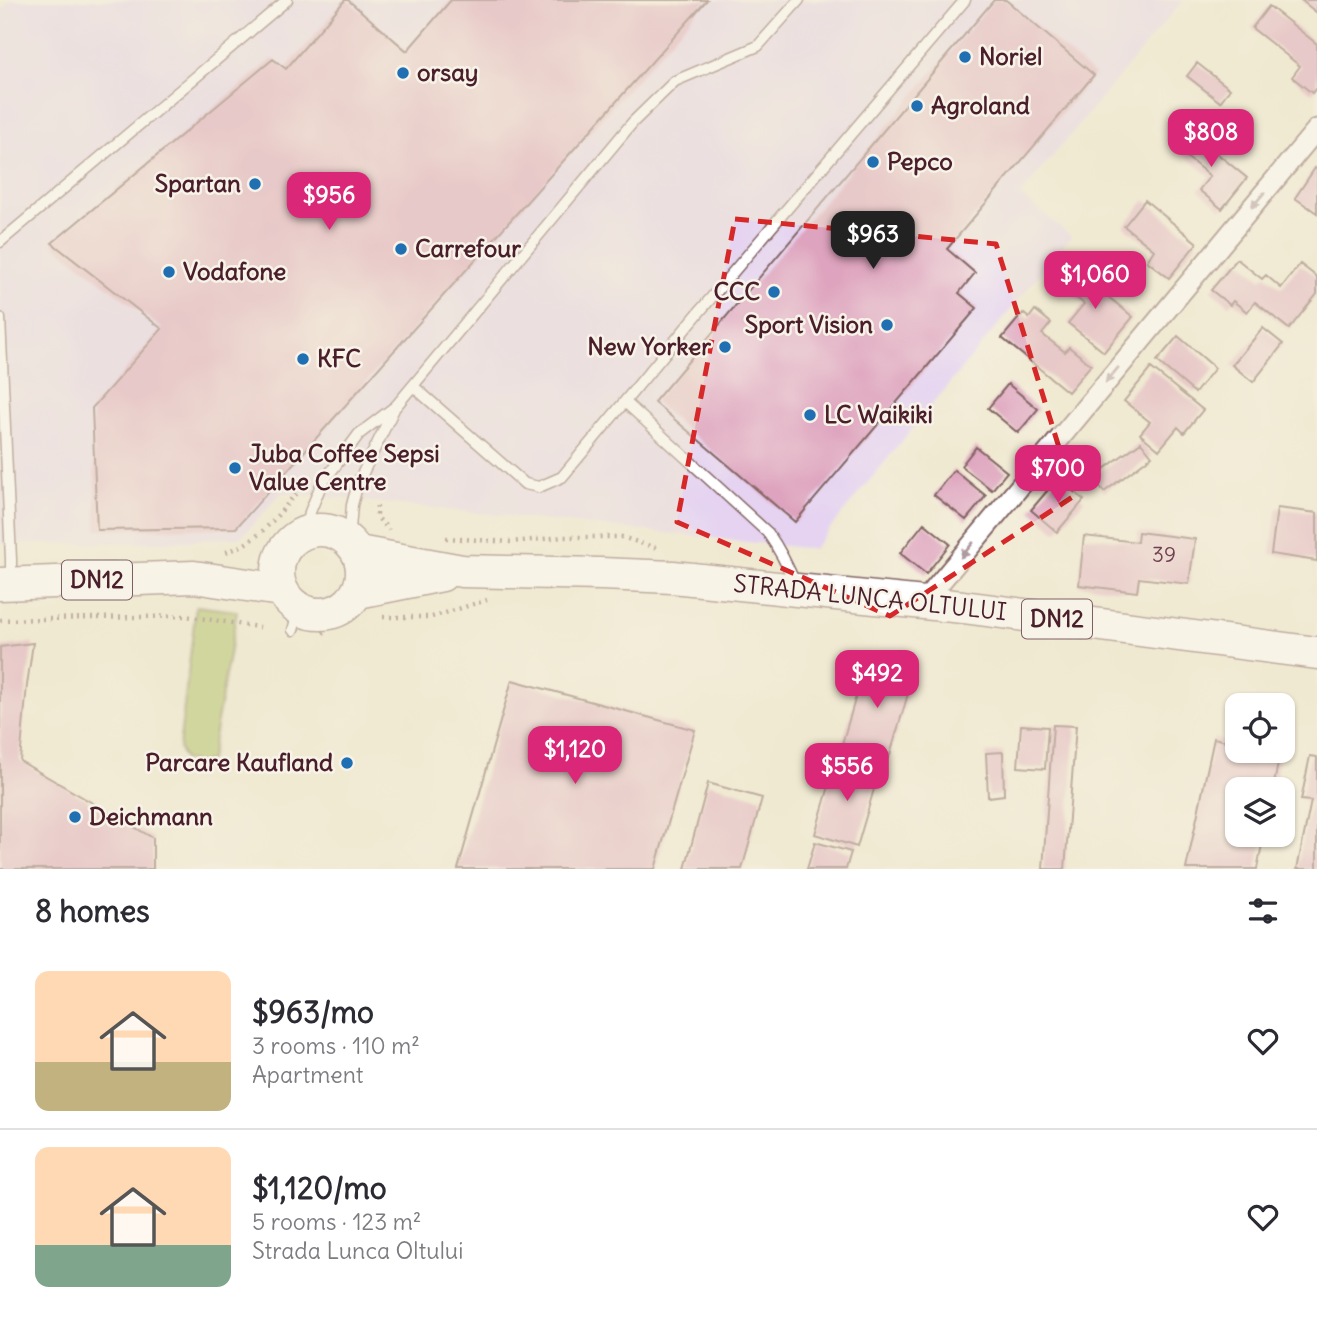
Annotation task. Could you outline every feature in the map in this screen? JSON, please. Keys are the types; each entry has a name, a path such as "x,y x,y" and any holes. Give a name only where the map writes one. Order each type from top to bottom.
{"main road":[{"path":"291,610 277,577 280,557 295,537 307,531 322,529 336,533 353,547 362,565 356,605"},
{"path":"353,547 462,571"},
{"path":"194,577 280,557"},
{"name":"STRADA LUNCA OLTULUI","path":"462,571 661,577 797,590 923,603 1317,653"},
{"path":"194,577 291,610 326,615 339,611 350,603 356,605 462,571"},
{"name":"DN12","path":"5,584 194,577"}],"street":[{"path":"923,603 1317,129"}],"lane":[{"path":"0,242 287,0"},
{"path":"307,531 310,512 321,485 359,435 396,406 633,122 675,81 758,46 799,0"},
{"path":"413,386 525,484 539,487 562,477 965,0"},
{"path":"0,318 11,559 5,584"},
{"path":"625,402 768,533 789,567 797,590"},
{"path":"353,547 352,505 358,483 396,406"}],"path":[{"path":"214,553 228,552 260,535 302,486"},
{"path":"377,506 377,517 388,530 399,533"},
{"path":"435,537 511,542 565,537 622,537 666,552"},
{"path":"380,617 432,617 491,599"},
{"path":"323,633 356,605"},
{"path":"0,620 185,616 265,628"}],"highlighted area":[{"path":"735,219 996,244 1074,496 890,616 677,522"}],"shaded area":[{"path":"11,0 1183,0 1020,195 1071,236 813,549 282,492 241,537 166,542 0,544 0,11"}],"green space":[{"path":"196,606 237,611 210,760 198,763 184,760 179,748"}],"building":[{"path":"345,0 407,51 451,0 707,0 236,528 97,530 92,408 162,329 52,243 273,59 286,69"},
{"path":"994,0 1006,0 1094,75 947,249 975,273 959,293 977,308 795,522 654,402"},
{"path":"1301,0 1317,0 1317,13"},
{"path":"1269,6 1317,44 1317,87 1312,93 1292,77 1300,66 1252,28"},
{"path":"1197,63 1230,89 1220,102 1187,76"},
{"path":"1187,129 1247,178 1222,209 1199,190 1210,176 1173,146"},
{"path":"1315,168 1317,169 1317,213 1295,198"},
{"path":"1145,200 1197,243 1169,278 1147,261 1154,250 1124,226"},
{"path":"1237,259 1262,279 1266,275 1281,288 1300,264 1317,277 1317,294 1289,329 1255,302 1247,312 1233,301 1230,305 1211,290"},
{"path":"1070,266 1133,317 1104,352 1068,323 1084,304 1057,282"},
{"path":"1035,310 1051,323 1042,334 1065,352 1069,347 1091,365 1068,392 1002,338 1023,313 1029,318"},
{"path":"1263,328 1283,344 1253,382 1232,365"},
{"path":"1178,336 1215,368 1195,393 1157,361"},
{"path":"1151,368 1203,410 1184,433 1178,427 1159,450 1140,434 1150,422 1124,401"},
{"path":"1008,384 1038,409 1018,433 988,408"},
{"path":"1141,442 1152,456 1104,492 1093,477"},
{"path":"976,447 1007,472 992,490 961,466"},
{"path":"954,470 986,496 966,520 934,495"},
{"path":"1058,478 1084,500 1057,532 1031,510"},
{"path":"1277,508 1317,513 1317,561 1271,554"},
{"path":"924,523 950,544 926,574 900,553"},
{"path":"1138,532 1195,539 1189,584 1139,578 1137,592 1079,585 1084,536 1137,542"},
{"path":"33,643 20,761 153,838 153,869 0,869 0,647"},
{"path":"866,662 913,677 889,758 842,744"},
{"path":"512,680 695,730 655,869 458,869"},
{"path":"1021,725 1048,727 1045,769 1018,767"},
{"path":"1053,725 1076,726 1065,869 1043,869"},
{"path":"1214,738 1225,741 1225,763 1278,763 1275,777 1225,777 1225,847 1262,847 1257,869 1186,869"},
{"path":"1003,752 1004,795 988,797 986,753"},
{"path":"1310,756 1317,757 1317,869 1297,869 1311,801 1301,800"},
{"path":"837,759 879,772 857,847 815,834"},
{"path":"708,783 762,798 742,869 685,869"},
{"path":"815,842 851,852 846,869 807,869"}],"place":[{"name":"Noriel","path":"965,57"},
{"name":"orsay","path":"403,73"},
{"name":"Agroland","path":"917,106"},
{"name":"Pepco","path":"873,162"},
{"name":"Spartan","path":"255,184"},
{"name":"Carrefour","path":"401,249"},
{"name":"Vodafone","path":"169,272"},
{"name":"CCC","path":"774,292"},
{"name":"Sport Vision","path":"887,325"},
{"name":"New Yorker","path":"725,347"},
{"name":"KFC","path":"303,359"},
{"name":"LC Waikiki","path":"810,415"},
{"name":"Juba Coffee Sepsi Value Centre","path":"235,468"},
{"name":"Parcare Kaufland","path":"347,763"},
{"name":"Deichmann","path":"75,817"}]}
